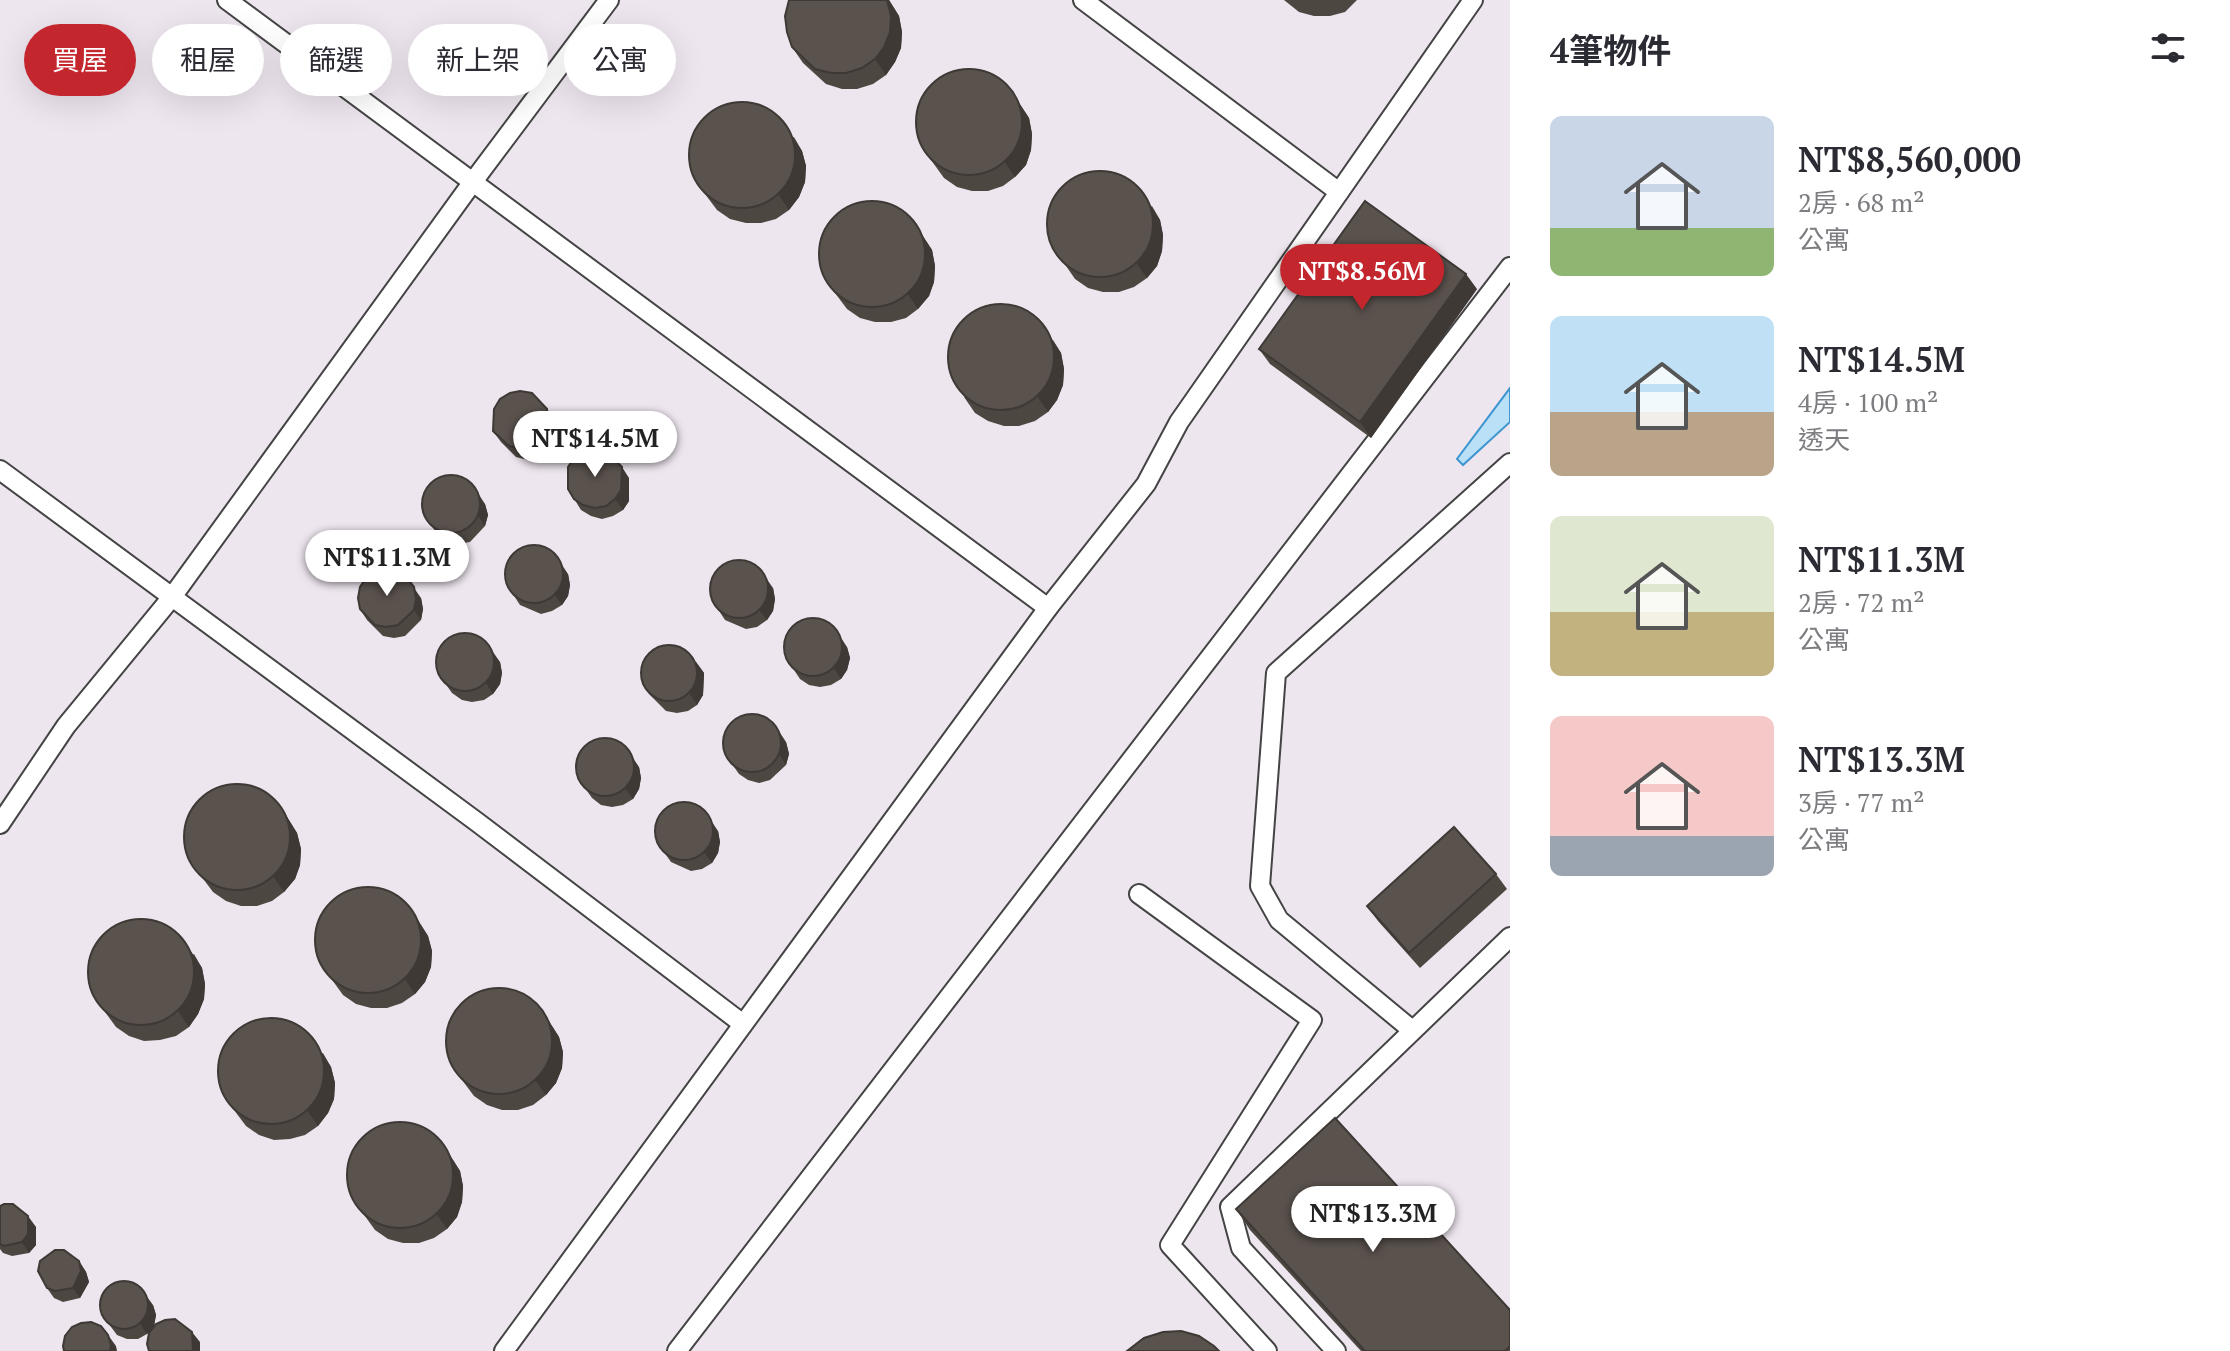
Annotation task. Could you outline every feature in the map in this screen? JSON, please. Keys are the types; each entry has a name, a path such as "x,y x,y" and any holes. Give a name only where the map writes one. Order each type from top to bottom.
{"lane":[{"path":"227,0 1048,608"},
{"path":"0,824 66,726 172,597 472,183 609,0"},
{"path":"1083,0 1339,192"},
{"path":"504,1351 1048,608 1146,484 1179,422 1473,0"},
{"path":"677,1351 1510,267"},
{"path":"1412,1030 1279,920 1260,886 1276,673 1510,463"},
{"path":"0,470 477,822 743,1024"},
{"path":"1139,894 1312,1020 1170,1245 1267,1351"},
{"path":"1336,1351 1241,1248 1230,1207 1510,937"}],"shaded area":[{"path":"0,0 1510,0 1510,1351 0,1351"}],"water":[{"path":"1510,388 1510,422 1463,465 1457,459"}],"building":[{"path":"789,0 887,0 891,16 890,32 884,47 875,59 862,68 846,73 815,69 792,47 785,16"},
{"path":"969,69 989,73 1006,85 1018,102 1022,122 1018,142 1006,159 989,171 969,175 949,171 932,159 920,142 916,122 920,102 932,85 949,73"},
{"path":"742,102 762,106 779,118 791,135 795,155 791,175 779,192 762,204 742,208 722,204 705,192 693,175 689,155 693,135 705,118 722,106"},
{"path":"1100,171 1120,175 1137,187 1149,204 1153,224 1149,244 1137,261 1120,273 1100,277 1080,273 1063,261 1051,244 1047,224 1051,204 1063,187 1080,175"},
{"path":"872,201 892,205 909,217 921,234 925,254 921,274 909,291 892,303 872,307 852,303 835,291 823,274 819,254 823,234 835,217 852,205"},
{"path":"1365,201 1466,274 1360,422 1259,349"},
{"path":"1001,304 1021,308 1038,320 1050,337 1054,357 1050,377 1038,394 1021,406 1001,410 981,406 964,394 952,377 948,357 952,337 964,320 981,308"},
{"path":"520,391 532,393 547,409 547,431 541,441 520,449 509,446 493,431 494,409 500,399"},
{"path":"595,450 606,452 622,467 621,490 606,506 595,508 574,499 568,489 568,467 574,458"},
{"path":"451,475 471,484 480,504 471,524 451,533 431,524 422,504 431,484"},
{"path":"534,545 554,554 563,574 554,594 534,603 514,594 505,574 514,554"},
{"path":"739,560 759,569 768,589 759,609 739,618 719,609 710,589 719,569"},
{"path":"376,571 398,571 407,578 414,587 416,599 414,610 398,625 386,627 375,625 360,609 358,598 366,578"},
{"path":"813,618 824,620 833,627 840,636 840,658 833,667 824,674 813,676 802,674 793,667 786,658 784,647 786,636 793,627 802,620"},
{"path":"465,633 485,642 494,662 485,682 465,691 445,682 436,662 445,642"},
{"path":"669,645 689,653 697,673 689,693 669,701 649,693 641,673 649,653"},
{"path":"752,714 772,723 781,743 772,763 752,772 732,763 723,743 732,723"},
{"path":"605,738 625,747 634,767 625,787 605,796 585,787 576,767 585,747"},
{"path":"237,784 257,788 274,800 286,817 290,837 286,857 274,874 257,886 237,890 217,886 200,874 188,857 184,837 188,817 200,800 217,788"},
{"path":"684,802 704,811 713,831 704,851 684,860 664,851 655,831 664,811"},
{"path":"1454,827 1496,874 1409,953 1367,906"},
{"path":"368,887 388,891 405,903 417,920 421,940 417,960 405,977 388,989 368,993 348,989 331,977 319,960 315,940 319,920 331,903 348,891"},
{"path":"141,919 161,923 178,935 190,952 194,972 190,992 178,1009 161,1021 141,1025 121,1021 104,1009 92,992 88,972 92,952 104,935 121,923"},
{"path":"499,988 519,992 536,1004 548,1021 552,1041 548,1061 536,1078 519,1090 499,1094 479,1090 462,1078 450,1061 446,1041 450,1021 462,1004 479,992"},
{"path":"271,1018 291,1022 308,1034 320,1051 324,1071 320,1091 308,1108 291,1120 271,1124 251,1120 234,1108 222,1091 218,1071 222,1051 234,1034 251,1022"},
{"path":"1335,1118 1510,1310 1510,1346 1505,1351 1365,1351 1236,1209"},
{"path":"400,1122 420,1126 437,1138 449,1155 453,1175 449,1195 437,1212 420,1224 400,1228 380,1224 363,1212 351,1195 347,1175 351,1155 363,1138 380,1126"},
{"path":"13,1204 28,1216 28,1234 22,1242 0,1244 0,1206"},
{"path":"55,1250 64,1250 79,1261 81,1271 73,1288 55,1291 47,1288 38,1271 40,1261"},
{"path":"124,1281 141,1288 148,1305 141,1322 124,1329 107,1322 100,1305 107,1288"},
{"path":"175,1319 192,1332 193,1351 149,1351 149,1333 156,1324"},
{"path":"91,1322 101,1326 108,1335 110,1351 64,1351 65,1336 72,1327"},
{"path":"1181,1331 1199,1336 1219,1351 1127,1351 1144,1338"}]}
